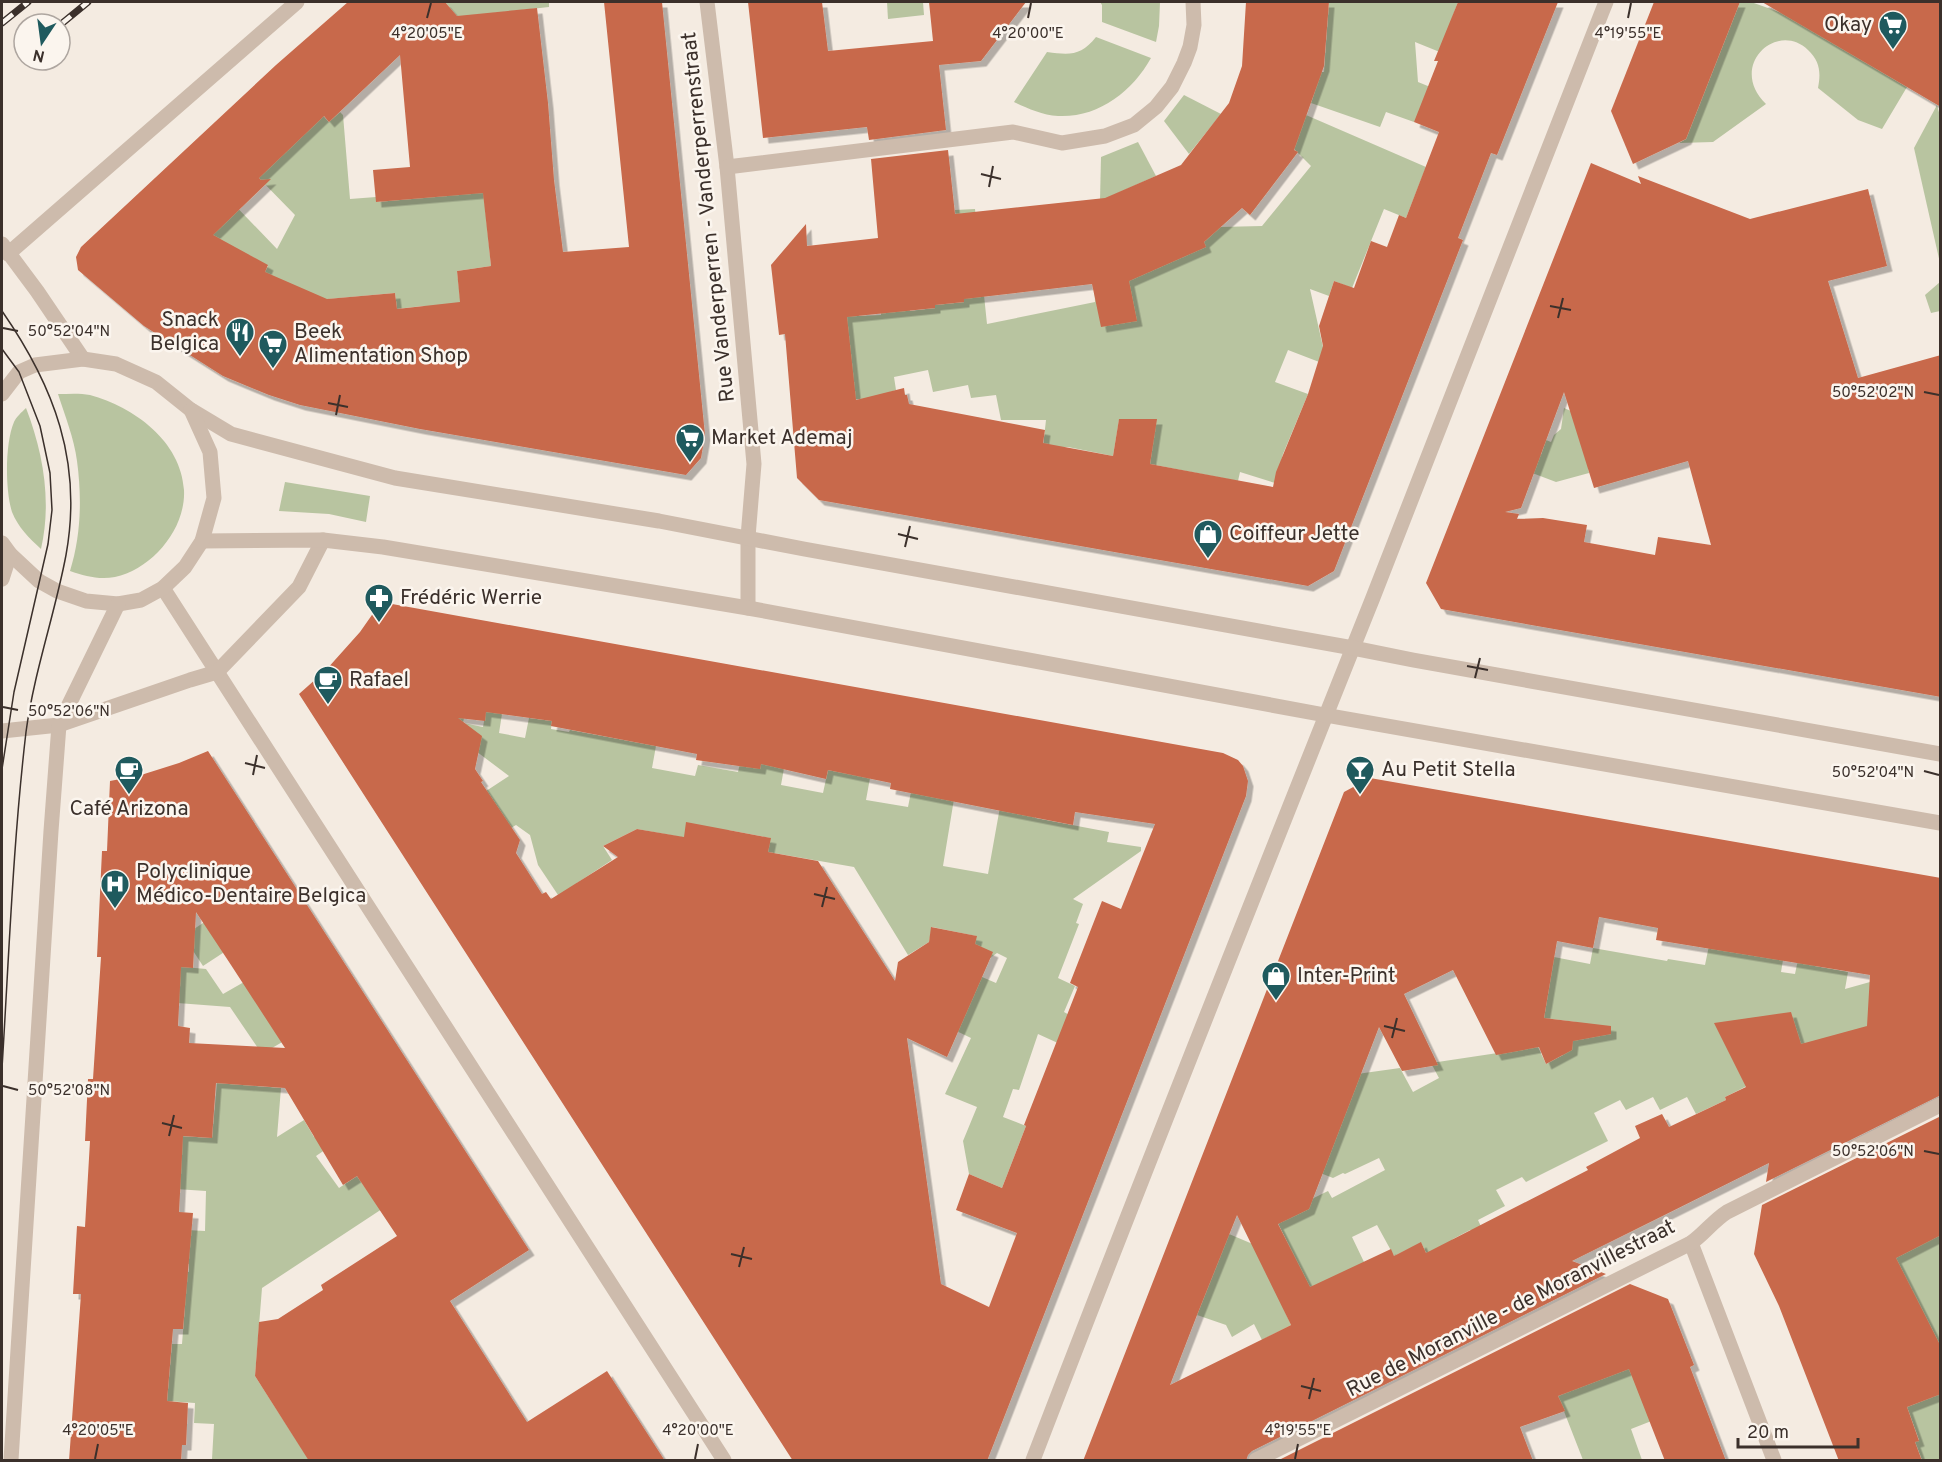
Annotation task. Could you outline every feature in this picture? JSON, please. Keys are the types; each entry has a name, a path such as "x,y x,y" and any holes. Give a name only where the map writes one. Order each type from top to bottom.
{"street":[{"path":"83,359 37,291 5,249 297,2"},
{"name":"Rue Vanderperren - Vanderperrenstraat","path":"707,2 728,167 754,464 748,537 748,609"},
{"path":"728,167 1013,132 1062,143 1105,136 1134,125 1156,107 1172,87 1190,47 1194,25 1193,2"},
{"path":"1033,1461 1098,1290 1606,2"},
{"path":"2,394 19,372 35,365 83,359 116,364 156,381 191,410 231,434 395,478 748,537 1413,660 1941,754"},
{"path":"5,548 39,581 57,591 86,601 118,604 141,600 163,588 185,567 202,541 214,498 210,452 191,410"},
{"path":"202,541 323,540 383,547 748,609 1325,715 1941,823"},
{"path":"2,731 59,725 217,672 299,587 323,540"},
{"path":"2,579 5,548"},
{"path":"163,588 724,1461"},
{"path":"11,1461 59,725 118,604"},
{"name":"Rue de Moranville - de Moranvillestraat","path":"1256,1461 1691,1243 1716,1218 1941,1106"},
{"path":"1691,1243 1774,1461"}],"green space":[{"path":"445,2 549,2 549,7 466,16 491,266 457,271 463,323 423,306 397,309 395,293 317,300 256,288 268,266 249,255 232,287 185,212 225,195 277,249 295,215 254,173 311,103 329,122 340,112 343,115 350,199 376,197 376,202 444,196 457,16"},
{"path":"887,2 923,2 924,15 888,19"},
{"path":"1100,2 1160,2 1156,42 1102,22"},
{"path":"1329,2 1458,2 1452,18 1457,59 1415,42 1418,82 1445,93 1414,122 1386,112 1380,127 1311,103 1321,72 1324,72"},
{"path":"1740,2 1751,2 1782,13 1907,87 1882,129 1858,120 1818,88 1819,67 1815,58 1796,42 1783,40 1771,44 1754,62 1752,75 1755,90 1766,104 1713,142 1679,143 1686,139"},
{"path":"1096,37 1151,58 1124,92 1087,113 1073,115 1046,114 1014,102 1047,52 1074,53 1085,48"},
{"path":"1184,95 1221,114 1189,154 1164,121"},
{"path":"1937,105 1940,116 1940,263 1914,148"},
{"path":"1306,115 1426,167 1406,218 1384,209 1352,288 1334,281 1329,296 1310,289 1327,365 1288,350 1275,382 1308,394 1283,454 1275,483 1240,472 1238,481 1150,464 1156,419 1119,420 1113,456 1068,447 1043,447 1046,420 1001,420 996,395 971,398 968,385 933,392 928,370 894,377 896,390 863,401 862,399 840,400 846,311 858,310 859,316 881,315 881,309 909,307 910,311 935,308 935,305 964,302 955,210 975,209 987,324 1095,302 1094,279 1204,242 1220,227 1262,226 1311,166 1294,149"},
{"path":"1138,142 1156,176 1100,201 1101,157"},
{"path":"1940,282 1940,311 1931,313 1925,295"},
{"path":"58,394 90,395 123,408 138,417 165,442 181,472 184,490 183,505 173,533 154,556 129,573 103,578 70,571 78,531 80,489 74,444"},
{"path":"26,408 41,459 46,495 41,549 17,523 8,492 7,467 11,431 15,420"},
{"path":"1564,408 1580,415 1589,473 1556,482 1527,471 1533,453 1541,455 1546,440 1551,442 1554,435 1561,429"},
{"path":"285,482 370,496 366,522 329,514 279,511"},
{"path":"472,677 463,723 483,727 486,710 502,714 499,733 525,738 529,718 552,721 551,729 569,732 570,730 656,746 652,768 695,776 698,765 738,772 742,755 762,759 790,735 781,785 823,793 828,770 870,778 866,800 908,807 911,792 954,799 943,866 988,874 1000,807 1035,813 1035,818 1109,832 1107,842 1141,847 1141,851 1073,899 1083,904 1076,923 1079,924 1058,978 1075,986 1064,1012 1071,1016 1060,1044 1038,1034 1019,1090 1013,1089 1003,1117 1026,1126 1002,1188 969,1174 963,1141 977,1107 945,1094 971,1038 915,1011 982,977 996,983 1007,958 997,953 971,972 976,936 932,927 929,942 908,955 854,867 768,852 770,838 728,830 725,845 637,829 603,846 612,860 577,883 589,903 558,895 538,865 530,835 516,825 511,828 480,795 509,776 440,724"},
{"path":"233,903 261,928 203,966 185,935"},
{"path":"1711,936 1783,960 1781,972 1795,974 1800,950 1815,966 1848,972 1845,989 1895,975 1879,1023 1821,1046 1725,1097 1726,1100 1696,1114 1687,1097 1660,1110 1653,1097 1626,1110 1620,1100 1594,1113 1608,1141 1526,1182 1522,1177 1496,1190 1505,1206 1478,1220 1485,1235 1470,1230 1453,1239 1432,1264 1421,1243 1394,1256 1377,1225 1352,1237 1364,1262 1324,1318 1275,1217 1328,1191 1332,1198 1385,1170 1379,1158 1333,1178 1310,1169 1314,1080 1400,1068 1413,1092 1439,1078 1431,1063 1538,1047 1546,1064 1563,1055 1559,1044 1573,1042 1576,1022 1544,1018 1554,957 1590,964 1593,948 1705,965"},
{"path":"162,965 206,969 223,994 244,982 289,1038 262,1054 230,1007 151,1001"},
{"path":"217,1083 281,1088 277,1137 304,1120 314,1137 330,1126 338,1141 316,1156 339,1188 357,1176 371,1196 394,1184 385,1207 262,1288 255,1376 309,1460 202,1460 212,1459 214,1424 194,1423 195,1403 167,1401 172,1344 182,1344 185,1306 183,1272 189,1272 189,1264 184,1263 186,1230 205,1231 206,1191 176,1189 163,1135 212,1138"},
{"path":"1229,1234 1255,1245 1291,1325 1262,1340 1254,1324 1232,1337 1226,1325 1197,1315"},
{"path":"1940,1235 1940,1347 1887,1241"},
{"path":"1638,1362 1654,1420 1631,1429 1642,1460 1583,1460 1558,1396"},
{"path":"1940,1394 1940,1460 1922,1460 1915,1442 1919,1440 1907,1407"}],"building":[{"path":"348,2 445,2 457,16 537,8 563,252 629,247 604,2 662,2 705,435 701,458 686,475 420,429 300,405 269,395 223,376 144,326 78,270 76,257 81,247 276,65","holes":["400,55 410,167 373,170 376,202 483,193 491,266 457,271 460,302 397,309 395,293 327,299 265,272 268,265 213,235 271,179 261,180 259,178 324,116 329,122"]},
{"path":"748,2 822,2 828,51 933,41 929,2 1026,2 981,61 939,65 946,130 869,140 867,127 763,138"},
{"path":"1246,2 1329,2 1324,66 1294,150 1298,152 1250,215 1242,208 1204,242 1206,247 1129,281 1137,321 1101,327 1092,284 964,299 964,302 935,305 935,308 847,317 856,400 904,388 909,404 1045,430 1043,443 1113,456 1119,419 1157,419 1150,464 1273,487 1276,472 1308,394 1323,346 1319,326 1334,281 1354,288 1371,241 1387,247 1399,215 1406,218 1439,132 1414,122 1438,61 1434,61 1458,2 1558,2 1497,155 1491,153 1458,238 1463,240 1334,571 1308,586 819,500 797,478 785,334 779,335 771,265 806,224 807,246 878,238 871,159 948,150 955,214 1105,198 1181,165 1229,103 1242,66"},
{"path":"1654,2 1740,2 1686,139 1633,164 1611,111"},
{"name":"Okay","path":"1762,2 1941,2 1941,107 1907,87"},
{"path":"1591,163 1641,184 1638,176 1750,219 1868,189 1887,266 1828,281 1858,378 1941,355 1941,697 1441,609 1426,583","holes":["1564,392 1594,488 1688,461 1711,545 1658,537 1655,555 1584,542 1587,525 1543,518 1517,519 1519,514 1505,512 1521,508"]},
{"path":"381,602 1223,753 1238,760 1243,766 1248,781 1246,796 987,1461 793,1461 299,694 326,670 360,632","holes":["486,712 552,721 551,726 697,754 696,760 760,769 761,764 826,779 828,770 891,783 890,789 1073,825 1075,812 1155,824 1121,909 1102,901 1070,983 1078,987 1002,1188 969,1174 956,1210 1017,1233 989,1307 941,1284 907,1038 947,1057 993,952 975,944 977,936 931,927 929,942 898,962 895,981 818,861 768,852 771,838 686,822 684,837 637,829 603,846 618,857 551,899 546,892 542,894 516,853 520,840 481,782 483,781 475,769 482,736 458,718 485,721"]},
{"path":"208,751 529,1250 450,1301 527,1422 607,1371 665,1461 309,1461 255,1376 259,1322 278,1319 323,1290 321,1285 397,1236 357,1176 343,1185 285,1088 216,1083 212,1138 183,1136 179,1212 193,1213 183,1329 173,1329 167,1401 188,1403 186,1445 182,1445 181,1461 69,1461 81,1294 73,1294 77,1226 85,1227 90,1141 85,1141 88,1079 93,1079 101,957 97,957 102,851 107,851 110,781 141,775","holes":["196,912 285,1048 189,1043 190,1028 178,1026 181,967 193,968"]},
{"path":"1370,778 1941,878 1941,1095 1766,1182 1769,1163 1572,1261 1606,1274 1252,1451 1246,1461 1083,1461 1344,792","holes":["1599,917 1658,928 1656,940 1870,975 1867,1026 1801,1044 1791,1012 1714,1023 1746,1087 1725,1097 1726,1100 1669,1127 1662,1114 1635,1126 1640,1138 1586,1167 1588,1170 1426,1253 1421,1242 1394,1256 1391,1249 1310,1287 1278,1224 1309,1209 1379,1027 1402,1071 1438,1065 1404,994 1453,970 1496,1055 1539,1047 1546,1064 1572,1050 1573,1041 1611,1034 1611,1026 1544,1018 1557,941 1593,948","1237,1215 1291,1325 1170,1385 1197,1315"]},
{"path":"1941,1116 1941,1235 1896,1258 1941,1347 1941,1394 1907,1407 1919,1441 1915,1442 1922,1461 1839,1461 1779,1306 1754,1254 1762,1205"},
{"path":"1630,1284 1668,1299 1694,1365 1690,1367 1726,1461 1665,1461 1629,1369 1558,1396 1565,1411 1520,1427 1533,1461 1277,1461"}],"tram line":[{"path":"2,311 20,339 50,397 67,457 70,488 70,521 66,555 34,687 26,732 15,858 2,1068"},
{"path":"2,349 19,372 40,426 50,473 52,510 48,544 14,692 2,769"}],"railway":[{"path":"2,23 28,2"},
{"path":"72,15 88,2"}],"place":[{"name":"Okay","path":"1893,50"},
{"name":"Snack Belgica","path":"240,358"},
{"name":"Beek Alimentation Shop","path":"273,370"},
{"name":"Market Ademaj","path":"690,464"},
{"name":"Coiffeur Jette","path":"1208,560"},
{"name":"Frédéric Werrie","path":"379,624"},
{"name":"Rafael","path":"328,706"},
{"name":"Café Arizona","path":"129,796"},
{"name":"Au Petit Stella","path":"1360,796"},
{"name":"Polyclinique Médico-Dentaire Belgica","path":"115,910"},
{"name":"Inter-Print","path":"1276,1002"}]}
